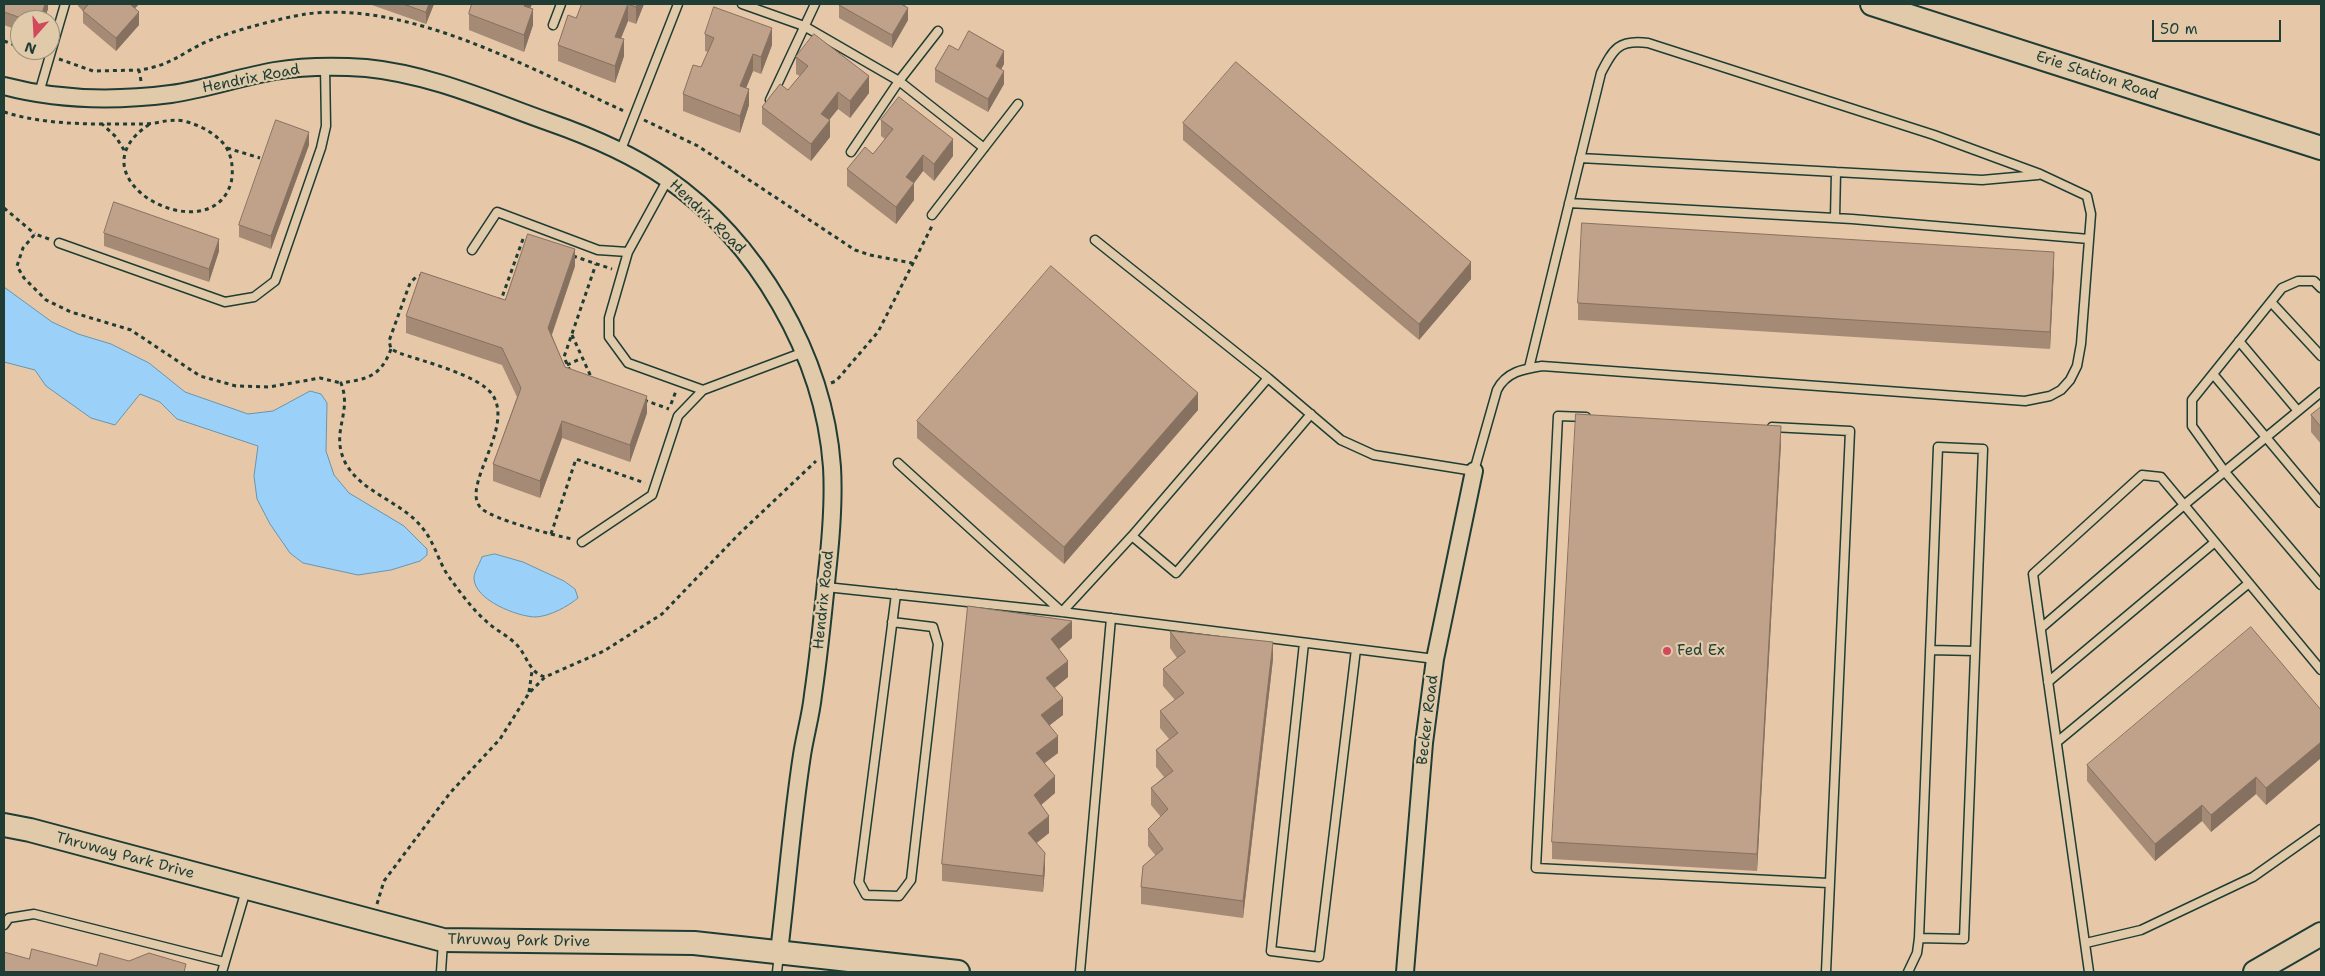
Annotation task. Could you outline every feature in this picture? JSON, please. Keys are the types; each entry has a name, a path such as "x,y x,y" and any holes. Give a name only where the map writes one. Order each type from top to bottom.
{"main road":[{"name":"Erie Station Road","path":"1872,4 2321,148"},
{"name":"Thruway Park Drive","path":"4,825 30,830 372,923 443,940 694,943 778,962 958,972"},
{"path":"2254,972 2321,934"}],"street":[{"name":"Hendrix Road","path":"4,86 39,93 109,98 143,96 201,88 275,71 325,66 370,69 415,76 584,134 620,152 668,179 719,224 744,251 768,282 804,352 817,389 830,454 833,498 826,587 813,698 802,754 778,962"},
{"name":"Becker Road","path":"1404,972 1424,743 1435,659 1474,472"}],"lane":[{"path":"60,23 65,4"},
{"path":"553,25 561,4"},
{"path":"620,152 678,4"},
{"path":"742,4 804,26 899,81 984,148"},
{"path":"767,107 815,4"},
{"path":"851,152 899,81 938,30"},
{"path":"1095,240 1268,378 1341,440 1374,455 1474,472 1496,390 1500,383 1510,374 1542,366 2024,401 2050,396 2061,390 2070,380 2077,366 2089,240 2090,214 2087,196 2040,174 1934,135 1657,46 1637,41 1624,43 1616,48 1605,65 1580,158 1529,368"},
{"path":"39,93 50,60"},
{"path":"59,243 226,302 254,297 275,281 321,148 326,126 325,66"},
{"path":"932,215 1018,104"},
{"path":"1580,158 1982,180 2040,174"},
{"path":"1835,218 1836,172"},
{"path":"668,179 628,252 609,318 609,337 628,363 703,390"},
{"path":"1569,203 1835,218 2089,240"},
{"path":"472,250 497,212 598,250 628,252"},
{"path":"2321,288 2314,281 2298,281 2282,288 2192,400 2192,426 2225,472 2321,585"},
{"path":"2270,302 2321,356"},
{"path":"2239,342 2298,411"},
{"path":"582,542 652,494 678,416 703,390 804,352"},
{"path":"2213,374 2267,436 2321,503"},
{"path":"1062,612 1132,536 1268,378"},
{"path":"2041,628 2184,505 2321,392"},
{"path":"1132,536 1176,573 1311,414"},
{"path":"1597,418 1558,416 1536,868 1828,883"},
{"path":"1762,426 1850,431 1828,883 1826,972"},
{"path":"1908,972 1917,953 1919,938 1938,447 1983,449 1964,939 1919,938"},
{"path":"898,463 1062,612"},
{"path":"2089,972 2033,574 2142,475 2160,477 2321,670"},
{"path":"2048,682 2215,542"},
{"path":"2057,742 2249,583"},
{"path":"826,587 1062,612 1435,659"},
{"path":"892,622 933,627 938,644 911,880 899,896 866,895 859,882 892,622 896,594"},
{"path":"1080,972 1111,618"},
{"path":"1304,642 1271,951 1319,957 1356,649"},
{"path":"1930,650 1975,651"},
{"path":"2086,943 2141,930 2253,877 2321,829"},
{"path":"222,972 246,888"},
{"path":"4,925 9,918 34,914 224,962"},
{"path":"441,972 443,940"}],"path":[{"path":"60,60 94,71 158,68 218,38 306,14 371,13 459,38 517,61 661,127 698,146 855,250 870,255 912,263"},
{"path":"139,70 143,96"},
{"path":"4,112 62,122 150,124 166,120 189,122 212,133 227,148 232,162 233,177 229,190 221,200 207,209 179,212 148,201 134,188 125,170 125,150 130,139 150,124"},
{"path":"101,123 116,136 125,150"},
{"path":"227,148 260,158"},
{"path":"4,208 35,234 59,243"},
{"path":"817,389 836,381 878,332 912,263 934,224 928,219 932,215"},
{"path":"35,234 23,248 18,266 24,278 46,300 71,312 131,330 200,376 236,386 269,387 320,378 341,383 373,376 385,362 391,348 389,341 410,283 416,277 423,275 432,278"},
{"path":"492,297 501,300 523,239 532,242"},
{"path":"568,255 622,272"},
{"path":"571,374 564,357 596,264"},
{"path":"572,335 593,382 586,379"},
{"path":"391,348 399,353 472,379 491,394 498,413 498,425 475,492 475,499 484,510 551,534 582,542"},
{"path":"567,365 582,358"},
{"path":"341,383 346,404 339,437 347,465 362,482 398,506 423,528 455,584 485,621 516,644 532,670 546,677"},
{"path":"636,397 670,409"},
{"path":"372,923 384,881 450,793 500,740 529,693 546,677 604,651 662,614 739,534 814,462 830,454"},
{"path":"551,534 576,459 654,487"},
{"path":"529,693 532,670"}],"water":[{"path":"4,287 52,322 78,334 111,344 149,363 185,392 248,414 273,411 310,391 321,394 327,403 326,451 334,475 349,493 404,526 427,549 427,555 420,561 391,570 358,575 303,563 290,553 270,524 257,499 254,476 258,446 177,419 160,402 140,394 115,425 91,418 46,386 35,370 4,362"},
{"path":"495,554 523,562 564,581 575,589 578,598 569,605 547,615 536,617 519,614 498,606 481,593 476,586 474,578 482,557"}],"building":[{"path":"4,4 45,4 43,10 10,10 10,14 4,12"},
{"path":"89,4 130,4 139,12 116,38 83,11"},
{"path":"404,4 429,4 426,12"},
{"path":"472,4 525,4 524,6 533,9 524,35 469,14"},
{"path":"582,4 628,4 615,37 624,39 615,66 558,45 568,15 576,18"},
{"path":"840,4 901,4 908,8 892,35"},
{"path":"714,7 772,28 761,57 753,54 740,86 749,89 740,116 683,94 693,65 701,67 714,38 705,34"},
{"path":"969,31 1004,51 996,66 1004,71 988,99 935,69 949,45 958,50"},
{"path":"814,34 869,76 850,101 838,92 821,114 830,120 811,144 762,107 780,84 788,90 808,66 796,57"},
{"path":"1236,62 1471,262 1419,324 1183,123"},
{"path":"899,97 953,139 934,164 923,155 906,177 914,183 896,207 847,169 865,147 873,154 893,129 881,120"},
{"path":"276,120 309,132 271,236 239,225"},
{"path":"114,202 219,239 209,269 104,233"},
{"path":"1582,223 2054,252 2050,332 1578,303"},
{"path":"528,234 575,249 548,328 565,367 647,396 630,445 562,421 540,481 493,464 521,388 502,348 406,316 421,272 505,300"},
{"path":"1051,266 1198,393 1064,547 917,421"},
{"path":"2321,407 2321,427 2311,415"},
{"name":"Fed Ex","path":"1576,414 1781,426 1757,854 1552,842"},
{"path":"968,606 1072,621 1051,639 1068,661 1046,678 1063,698 1041,715 1058,736 1036,753 1055,776 1034,795 1049,816 1028,833 1045,853 1043,876 942,864"},
{"path":"2251,627 2321,710 2321,742 2266,788 2256,777 2211,815 2202,805 2155,844 2087,765"},
{"path":"1170,631 1273,642 1243,901 1141,887 1143,866 1163,849 1148,829 1168,809 1151,788 1173,771 1156,750 1178,733 1160,711 1184,693 1163,669 1185,652"},
{"path":"32,949 97,966 100,953 129,961 149,953 186,964 184,972 4,972 4,952 29,959"}],"place":[{"name":"Fed Ex","path":"1667,651"}]}
